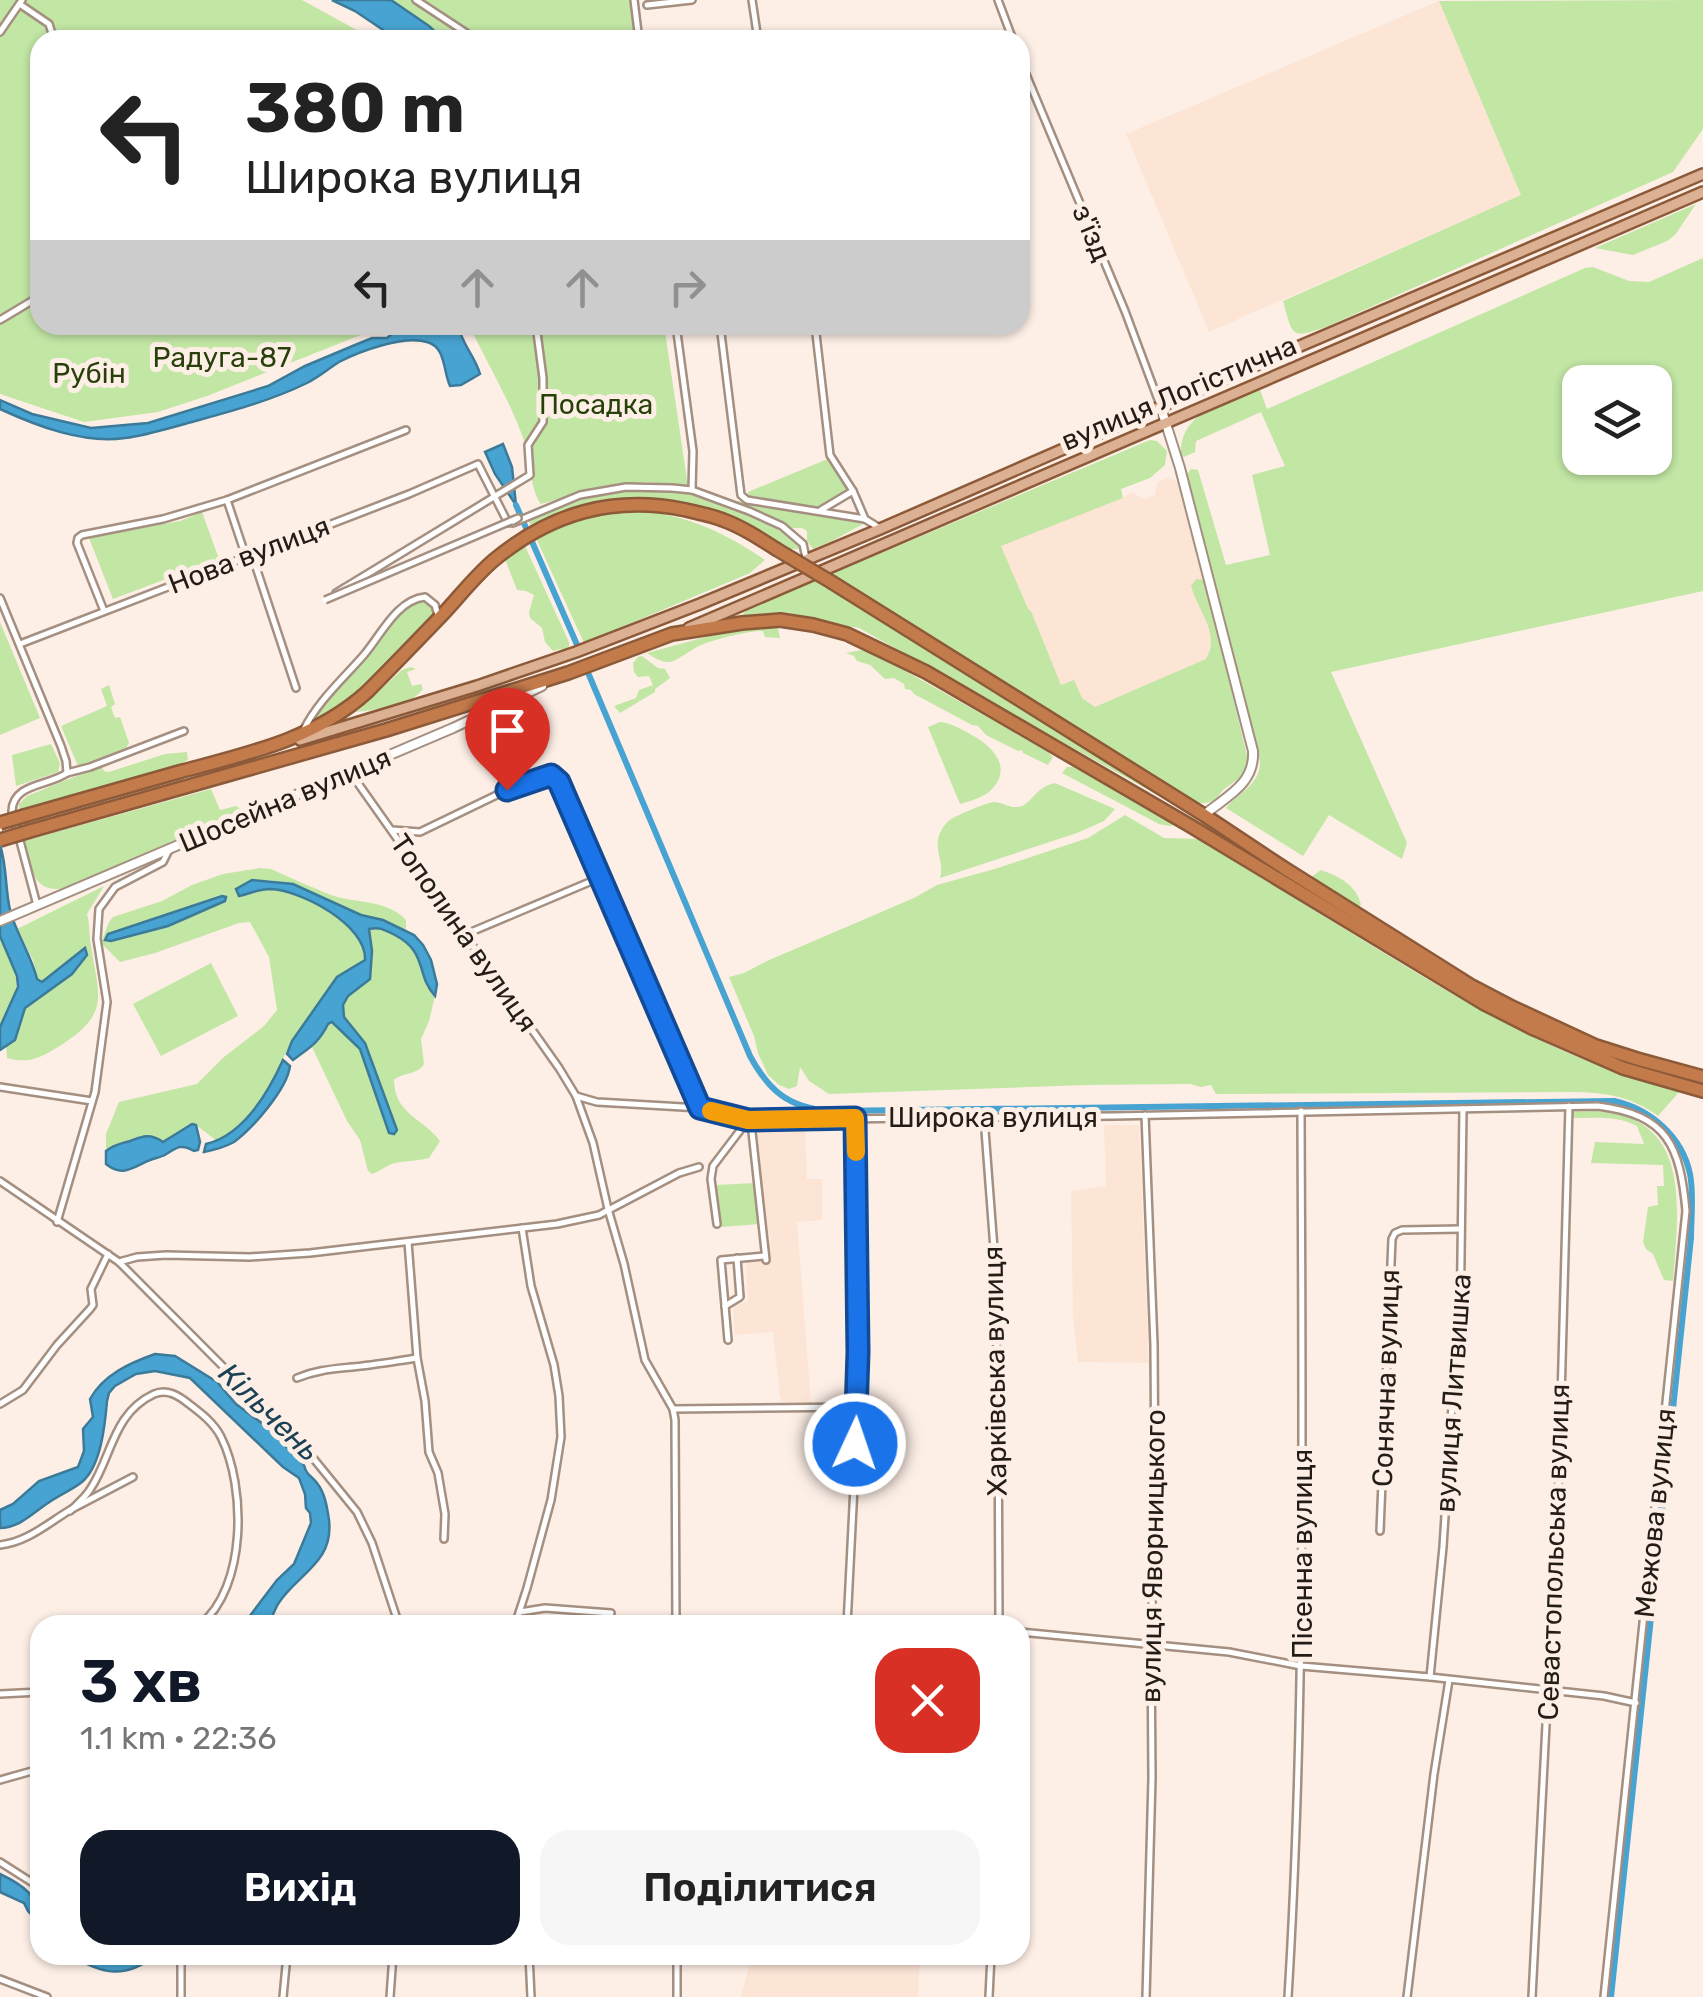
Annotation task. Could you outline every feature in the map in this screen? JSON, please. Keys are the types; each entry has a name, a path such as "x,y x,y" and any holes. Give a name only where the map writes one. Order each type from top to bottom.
{"highway":[{"path":"0,822 259,752 317,728 352,706 484,570 522,540 582,512 651,504 718,518 776,549 1470,985 1596,1046 1703,1077"},
{"path":"0,840 313,752 568,673 672,634 780,620 814,624 848,634 926,672 1534,1030 1623,1068 1703,1090"},
{"path":"1189,825 1204,815"}],"main road":[{"path":"259,752 477,686 589,647 880,529 1703,174"},
{"name":"вулиця Логістична","path":"672,634 1703,192"},
{"path":"1161,408 1252,751 1251,774 1204,815"},
{"name":"Шосейна вулиця","path":"0,921 453,728 568,673"}],"street":[{"path":"416,0 462,30"},
{"path":"634,0 638,30"},
{"path":"647,5 692,0"},
{"path":"752,0 756,30"},
{"path":"998,0 1009,30"},
{"path":"0,32 22,2 50,24 52,30"},
{"name":"з'їзд","path":"1030,84 1161,408"},
{"path":"0,320 30,302"},
{"path":"326,600 530,474 528,445 544,422 537,335"},
{"path":"677,335 693,451 692,490"},
{"path":"721,335 741,496 865,519 880,529"},
{"path":"816,335 830,454 865,519"},
{"path":"104,610 77,543 82,535 163,520 226,500 406,430"},
{"name":"Нова вулиця","path":"20,644 478,464 508,523 518,518 326,600"},
{"path":"326,600 580,495 626,487 692,490 749,511 792,533 804,544 806,560"},
{"path":"820,510 852,491"},
{"path":"226,500 296,688"},
{"path":"302,734 324,697 396,614 425,596 437,607 439,618"},
{"path":"0,598 66,761 64,776 22,791 12,802 37,905"},
{"path":"67,772 184,731"},
{"name":"Тополина вулиця","path":"350,772 576,1096"},
{"path":"390,829 420,832 507,790 551,775 559,782 700,1108"},
{"path":"58,1222 92,1100 107,1002 97,939 99,908 116,887 163,862 168,850"},
{"path":"464,934 599,878"},
{"path":"0,1087 92,1100"},
{"path":"576,1096 593,1143 644,1360 673,1409 676,1615"},
{"name":"Широка вулиця","path":"576,1096 598,1102 700,1108 748,1120 1569,1106"},
{"name":"Севастопольська вулиця","path":"1532,1997 1558,1472 1569,1106"},
{"name":"Межова вулиця","path":"1569,1106 1619,1109 1644,1118 1674,1150 1683,1176 1686,1211 1604,1997"},
{"name":"вулиця Литвишка","path":"1430,1677 1460,1331 1463,1108"},
{"name":"Пісенна вулиця","path":"1288,1997 1302,1666 1301,1111"},
{"name":"вулиця Яворницького","path":"1145,1115 1155,1493 1146,1997"},
{"path":"847,1615 857,1407 855,1118"},
{"name":"Харківська вулиця","path":"984,1118 994,1249 999,1615"},
{"path":"716,1224 713,1166 748,1120"},
{"path":"728,1340 721,1260 766,1258 748,1120"},
{"path":"120,1262 166,1254 293,1255 557,1224 599,1215 699,1167"},
{"path":"0,1181 120,1262 309,1452 358,1512 396,1615"},
{"path":"519,1615 551,1500 560,1437 554,1365 531,1286 522,1228"},
{"name":"Сонячна вулиця","path":"1380,1530 1392,1239 1398,1230 1461,1229"},
{"path":"408,1242 417,1358 429,1452 438,1473 445,1514 444,1539"},
{"path":"0,1404 23,1390 90,1310 90,1289 108,1254"},
{"path":"725,1306 740,1297 736,1258"},
{"path":"297,1378 336,1367 417,1358"},
{"path":"70,1510 90,1492 113,1436 142,1401 166,1392 182,1398 220,1434 237,1493 236,1553 220,1603 211,1615"},
{"path":"673,1409 857,1407"},
{"path":"0,1545 25,1539 133,1477"},
{"path":"520,1612 544,1608 612,1613"},
{"path":"1030,1633 1228,1652 1302,1666 1604,1696 1636,1703"},
{"path":"1407,1997 1449,1680"},
{"path":"0,1694 30,1692"},
{"path":"0,1780 30,1772"},
{"path":"0,1862 30,1881"},
{"path":"181,1965 181,1997"},
{"path":"283,1997 286,1965"},
{"path":"390,1997 392,1965"},
{"path":"529,1965 531,1997"},
{"path":"677,1965 677,1997"},
{"path":"989,1997 991,1965"},
{"path":"0,1979 47,1997"}],"shaded area":[{"path":"1439,1 1521,195 1209,332 1126,134"},
{"path":"1167,478 1181,486 1224,656 1095,707 1061,686 1000,545 1131,492 1145,499 1155,495 1157,483"},
{"path":"757,1123 800,1124 805,1128 807,1179 822,1179 822,1220 797,1222 811,1403 783,1402 780,1397 773,1332 735,1335 733,1305 748,1302 746,1260 770,1259 772,1238 760,1191"},
{"path":"1104,1125 1139,1125 1149,1363 1078,1362 1073,1317 1071,1191 1106,1186"},
{"path":"749,1965 920,1965 918,1997 741,1997"}],"green space":[{"path":"0,0 302,0 357,30 30,30 30,335 361,335 158,412 84,422 0,394"},
{"path":"391,0 633,0 636,30 433,30"},
{"path":"1703,0 1703,129 1673,172 1328,326 1300,334 1292,329 1283,301 1521,195 1439,1"},
{"path":"1696,204 1667,241 1633,255 1595,248"},
{"path":"1703,258 1703,591 1331,672 1407,843 1402,859 1329,815 1303,856 1226,808 1253,782 1260,761 1187,474 1191,469 1198,470 1226,565 1270,555 1252,475 1285,466 1261,412 1196,441 1195,452 1184,457 1182,444 1191,424 1199,416 1260,390 1267,409 1585,268 1593,267 1629,281 1649,282"},
{"name":"Посадка","path":"474,335 665,335 688,486 646,482 605,486 541,504 518,424"},
{"path":"1150,440 1167,451 1165,465 1150,478 1121,489 1123,498 1001,546 1061,685 1074,680 1082,698 1095,707 1206,659 1210,632 1191,586 1196,579 1205,580 1248,760 1240,778 1214,801 1197,803 828,586 1184,810 859,628 742,615 748,609"},
{"path":"830,458 848,490 819,507 747,497 748,492"},
{"path":"647,490 687,494 732,507 780,530 800,549 778,544 725,516 647,502 592,505 531,526 528,519 586,497"},
{"path":"737,501 865,523 813,549 807,541 807,531 790,528"},
{"path":"610,511 653,513 692,522 765,560 750,573 584,643 536,538 573,521"},
{"path":"202,512 219,559 113,599 89,538 180,521"},
{"path":"525,546 569,642 569,648 561,652 553,651 545,642 542,628 530,618 534,595 517,590 505,559"},
{"path":"421,598 435,612 351,702 314,722 316,711 390,623"},
{"path":"0,622 40,718 0,735"},
{"path":"777,624 780,638 765,637 763,631 749,632 699,646 670,662 647,653 750,625"},
{"path":"861,650 877,655 1053,757 1048,765 986,735 978,726 905,689 894,678 885,679 870,665 846,653"},
{"path":"642,656 665,669 670,678 620,713 614,706 636,698 639,690 653,685 649,676 638,677 634,672 633,663"},
{"path":"416,669 407,672 412,686 421,684 423,689 417,695 392,706 356,712 402,670"},
{"path":"109,685 115,704 111,707 115,718 120,717 129,743 126,748 78,766 61,726 107,706 101,689"},
{"path":"940,722 978,739 997,758 1000,774 987,793 960,804 928,727"},
{"path":"51,744 60,763 58,772 16,786 12,755"},
{"path":"187,752 188,760 178,765 19,812 19,804 27,796 101,766 109,772 165,754"},
{"path":"1067,767 1175,822 1174,825 1159,824 1062,773"},
{"path":"1055,783 1115,809 1104,821 1077,833 940,878 938,840 948,822 994,802 1022,806 1042,788"},
{"path":"211,789 220,810 236,806 243,810 66,888 46,887 34,876 24,841"},
{"path":"1125,815 1164,838 1199,839 1519,1030 1598,1065 1680,1091 1658,1116 1619,1097 1577,1092 1216,1094 1211,1085 1190,1084 829,1094 809,1081 800,1067 797,1086 789,1089 768,1075 729,977 937,885 1088,838"},
{"path":"271,869 331,895 390,908 406,920 406,931 293,884 267,880 243,895 275,890 317,904 356,935 365,960 334,981 298,1031 264,1096 232,1132 217,1141 192,1124 163,1142 135,1137 106,1151 106,1134 119,1102 197,1084 277,1010 269,957 250,922 120,962 101,943 113,917 223,874","holes":["222,896 225,902 168,926 107,941 108,934"]},
{"path":"1321,870 1346,883 1356,892 1361,905 1358,907 1310,878"},
{"path":"104,886 87,914 98,992 94,1014 75,1035 45,1054 28,1060 7,1058 6,1045 15,1040 25,1008 72,974 87,954 80,950 42,982 37,979 33,960 17,929"},
{"path":"377,927 402,938 413,949 435,996 421,1039 424,1064 394,1080 404,1108 440,1141 429,1158 395,1163 372,1174 360,1140 312,1047 332,1022 360,1049 389,1133 394,1133 397,1129 365,1043 344,1017 343,1005 370,978 372,951 368,929"},
{"path":"0,936 16,982 0,1027"},
{"path":"211,963 238,1016 161,1056 133,1004"},
{"path":"1595,1111 1627,1117 1650,1130 1665,1149 1677,1198 1673,1281 1664,1280 1643,1242 1648,1207 1658,1205 1657,1186 1664,1186 1663,1165 1591,1163 1595,1142 1644,1144 1637,1126 1629,1122 1570,1118 1569,1112"},
{"path":"755,1183 760,1224 721,1227 716,1185"}],"water":[{"path":"332,0 391,0 433,30 383,30"},
{"path":"461,335 480,374 461,385 450,386 438,349 417,340 358,353 307,383 265,400 134,437 77,436 0,409 0,400 32,414 91,428 148,423 268,386 372,338"},
{"path":"503,444 512,467 516,505 485,452"},
{"path":"0,845 10,910 37,979 42,982 85,948 87,955 72,974 25,1008 15,1040 0,1050 0,1027 18,987 0,936"},
{"path":"252,880 293,884 361,915 383,920 414,935 423,945 437,984 435,996 412,948 393,934 372,928 370,979 348,996 343,1005 344,1017 365,1043 397,1130 394,1134 389,1133 360,1049 332,1022 313,1045 293,1060 287,1054 337,977 365,960 363,947 344,922 298,896 270,889 239,896 236,889"},
{"path":"222,896 225,901 168,926 105,940 108,934"},
{"path":"283,1060 290,1066 288,1075 259,1118 234,1142 204,1152 206,1144 232,1132 253,1111"},
{"path":"196,1125 200,1142 198,1150 179,1147 123,1171 106,1164 106,1151 115,1146 146,1136 163,1142"},
{"path":"155,1354 175,1356 217,1382 304,1465 324,1496 329,1520 326,1547 272,1615 251,1615 294,1564 311,1523 305,1494 299,1478 190,1378 155,1371 136,1374 115,1386 109,1393 101,1444 88,1475 26,1519 0,1528 0,1510 39,1481 78,1467 84,1451 83,1429 93,1417 90,1399 118,1370"},
{"path":"0,1874 29,1893 30,1913 24,1903 0,1892"},
{"path":"89,1965 141,1965 114,1972"}],"waterway":[{"path":"516,505 578,647"},
{"path":"589,675 750,1056 773,1088 792,1102 830,1111 1614,1101 1640,1110 1672,1136 1690,1174 1691,1238 1611,1997"}],"slow traffic":[{"path":"711,1111 748,1120 855,1118 856,1152"}],"route":[{"path":"507,790 551,775 559,782 700,1108 748,1120 855,1118 855,1444"}],"park label":[{"name":"Радуга-87","path":"222,357"},
{"name":"Рубін","path":"89,373"}],"water label":[{"name":"Кільчень","path":"269,1412"}]}
